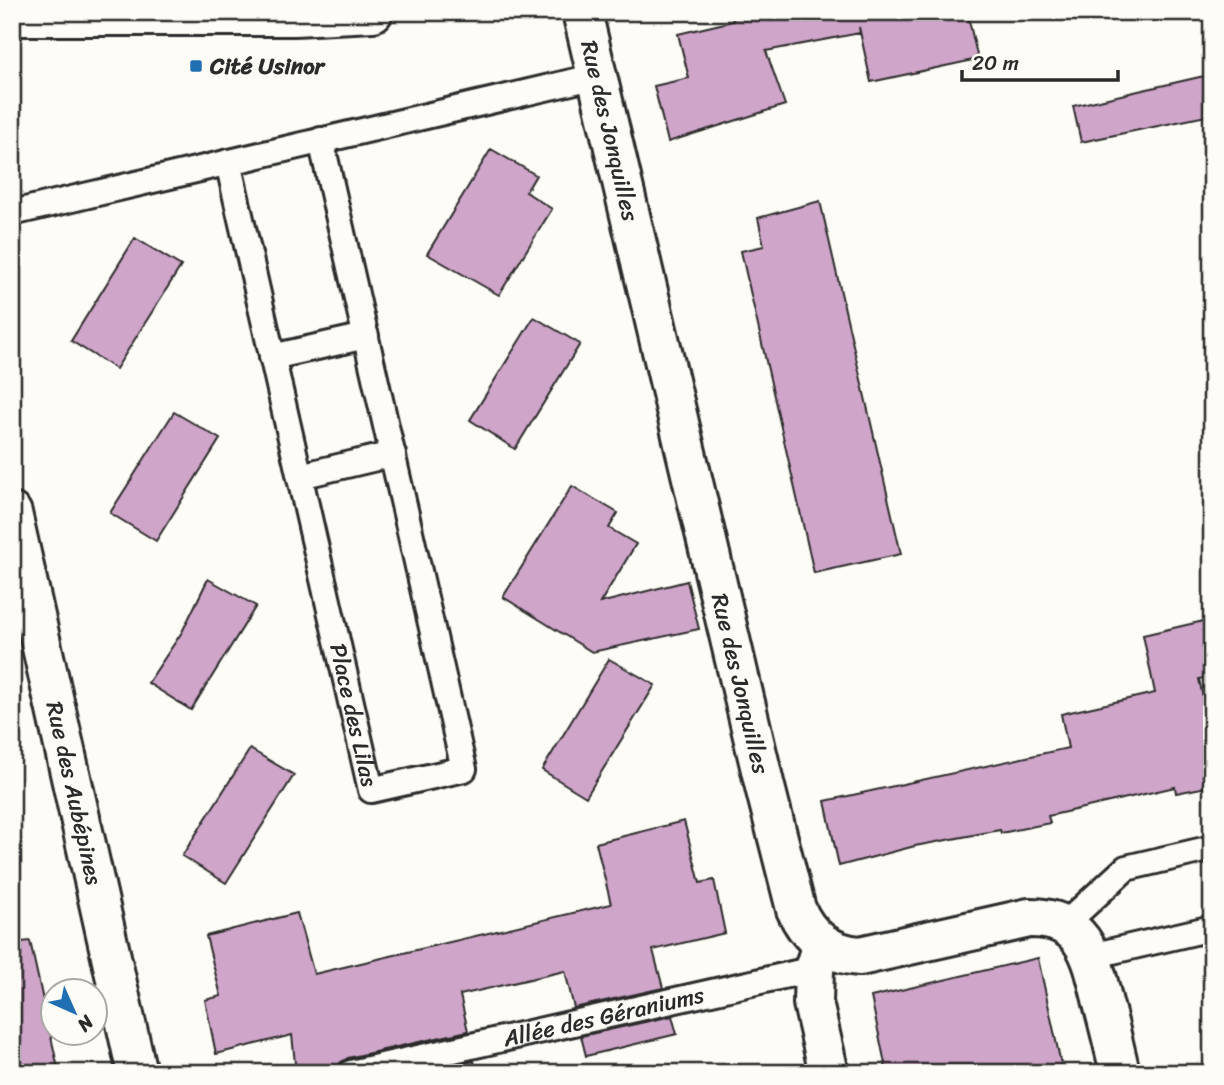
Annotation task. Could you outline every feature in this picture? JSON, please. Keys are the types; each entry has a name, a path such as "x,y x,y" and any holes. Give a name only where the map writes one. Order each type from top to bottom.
{"street":[{"path":"12,16 294,16 373,12"},
{"name":"Rue des Jonquilles","path":"582,12 765,787 796,909 818,956"},
{"name":"Rue des Aubépines","path":"12,513 137,1073"},
{"path":"829,1073 813,1003 818,956 834,951 860,956 1029,918 1052,919 1064,925 1075,934 1091,956 1120,1073"}],"lane":[{"path":"12,214 597,76"},
{"name":"Place des Lilas","path":"228,162 370,790 464,769 321,140"},
{"path":"272,357 366,336"},
{"path":"300,476 393,454"},
{"path":"1064,925 1126,868 1212,848"},
{"path":"1091,956 1212,928"},
{"name":"Allée des Géraniums","path":"351,1073 818,956"}],"building":[{"path":"731,12 967,12 978,59 871,82 859,27 860,33 766,51 785,105 668,142 654,86 689,78 678,34 733,21"},
{"path":"1204,76 1211,115 1081,142 1073,106"},
{"path":"491,149 536,175 526,192 552,209 499,295 427,254"},
{"path":"820,201 901,554 814,573 741,251 764,246 758,218"},
{"path":"135,238 181,266 116,369 71,341"},
{"path":"534,317 580,344 515,449 470,420"},
{"path":"174,412 220,439 156,541 110,513"},
{"path":"572,486 618,513 609,528 636,544 600,603 687,581 699,629 592,652 503,597"},
{"path":"208,579 256,606 191,710 148,683 182,632"},
{"path":"1212,619 1212,676 1199,679 1212,738 1212,786 1176,793 1175,787 1048,816 1050,823 915,846 839,866 825,801 1068,748 1061,714 1155,693 1143,635"},
{"path":"609,659 655,685 586,797 542,770"},
{"path":"250,749 294,775 226,883 182,856"},
{"path":"684,821 700,883 714,880 725,933 653,950 663,988 574,1008 565,971 460,995 468,1031 348,1058 340,1063 337,1073 296,1073 292,1035 216,1054 205,1000 221,996 206,936 297,913 314,974 611,904 596,843"},
{"path":"30,941 38,977 38,1046 53,1046 59,1073 12,1073 12,943"},
{"path":"1038,958 1063,1073 887,1073 871,997"},
{"path":"672,1016 677,1034 586,1056 581,1036"},
{"path":"474,1061 477,1073 420,1073"}],"place":[{"name":"Cité Usinor","path":"196,66"}]}
